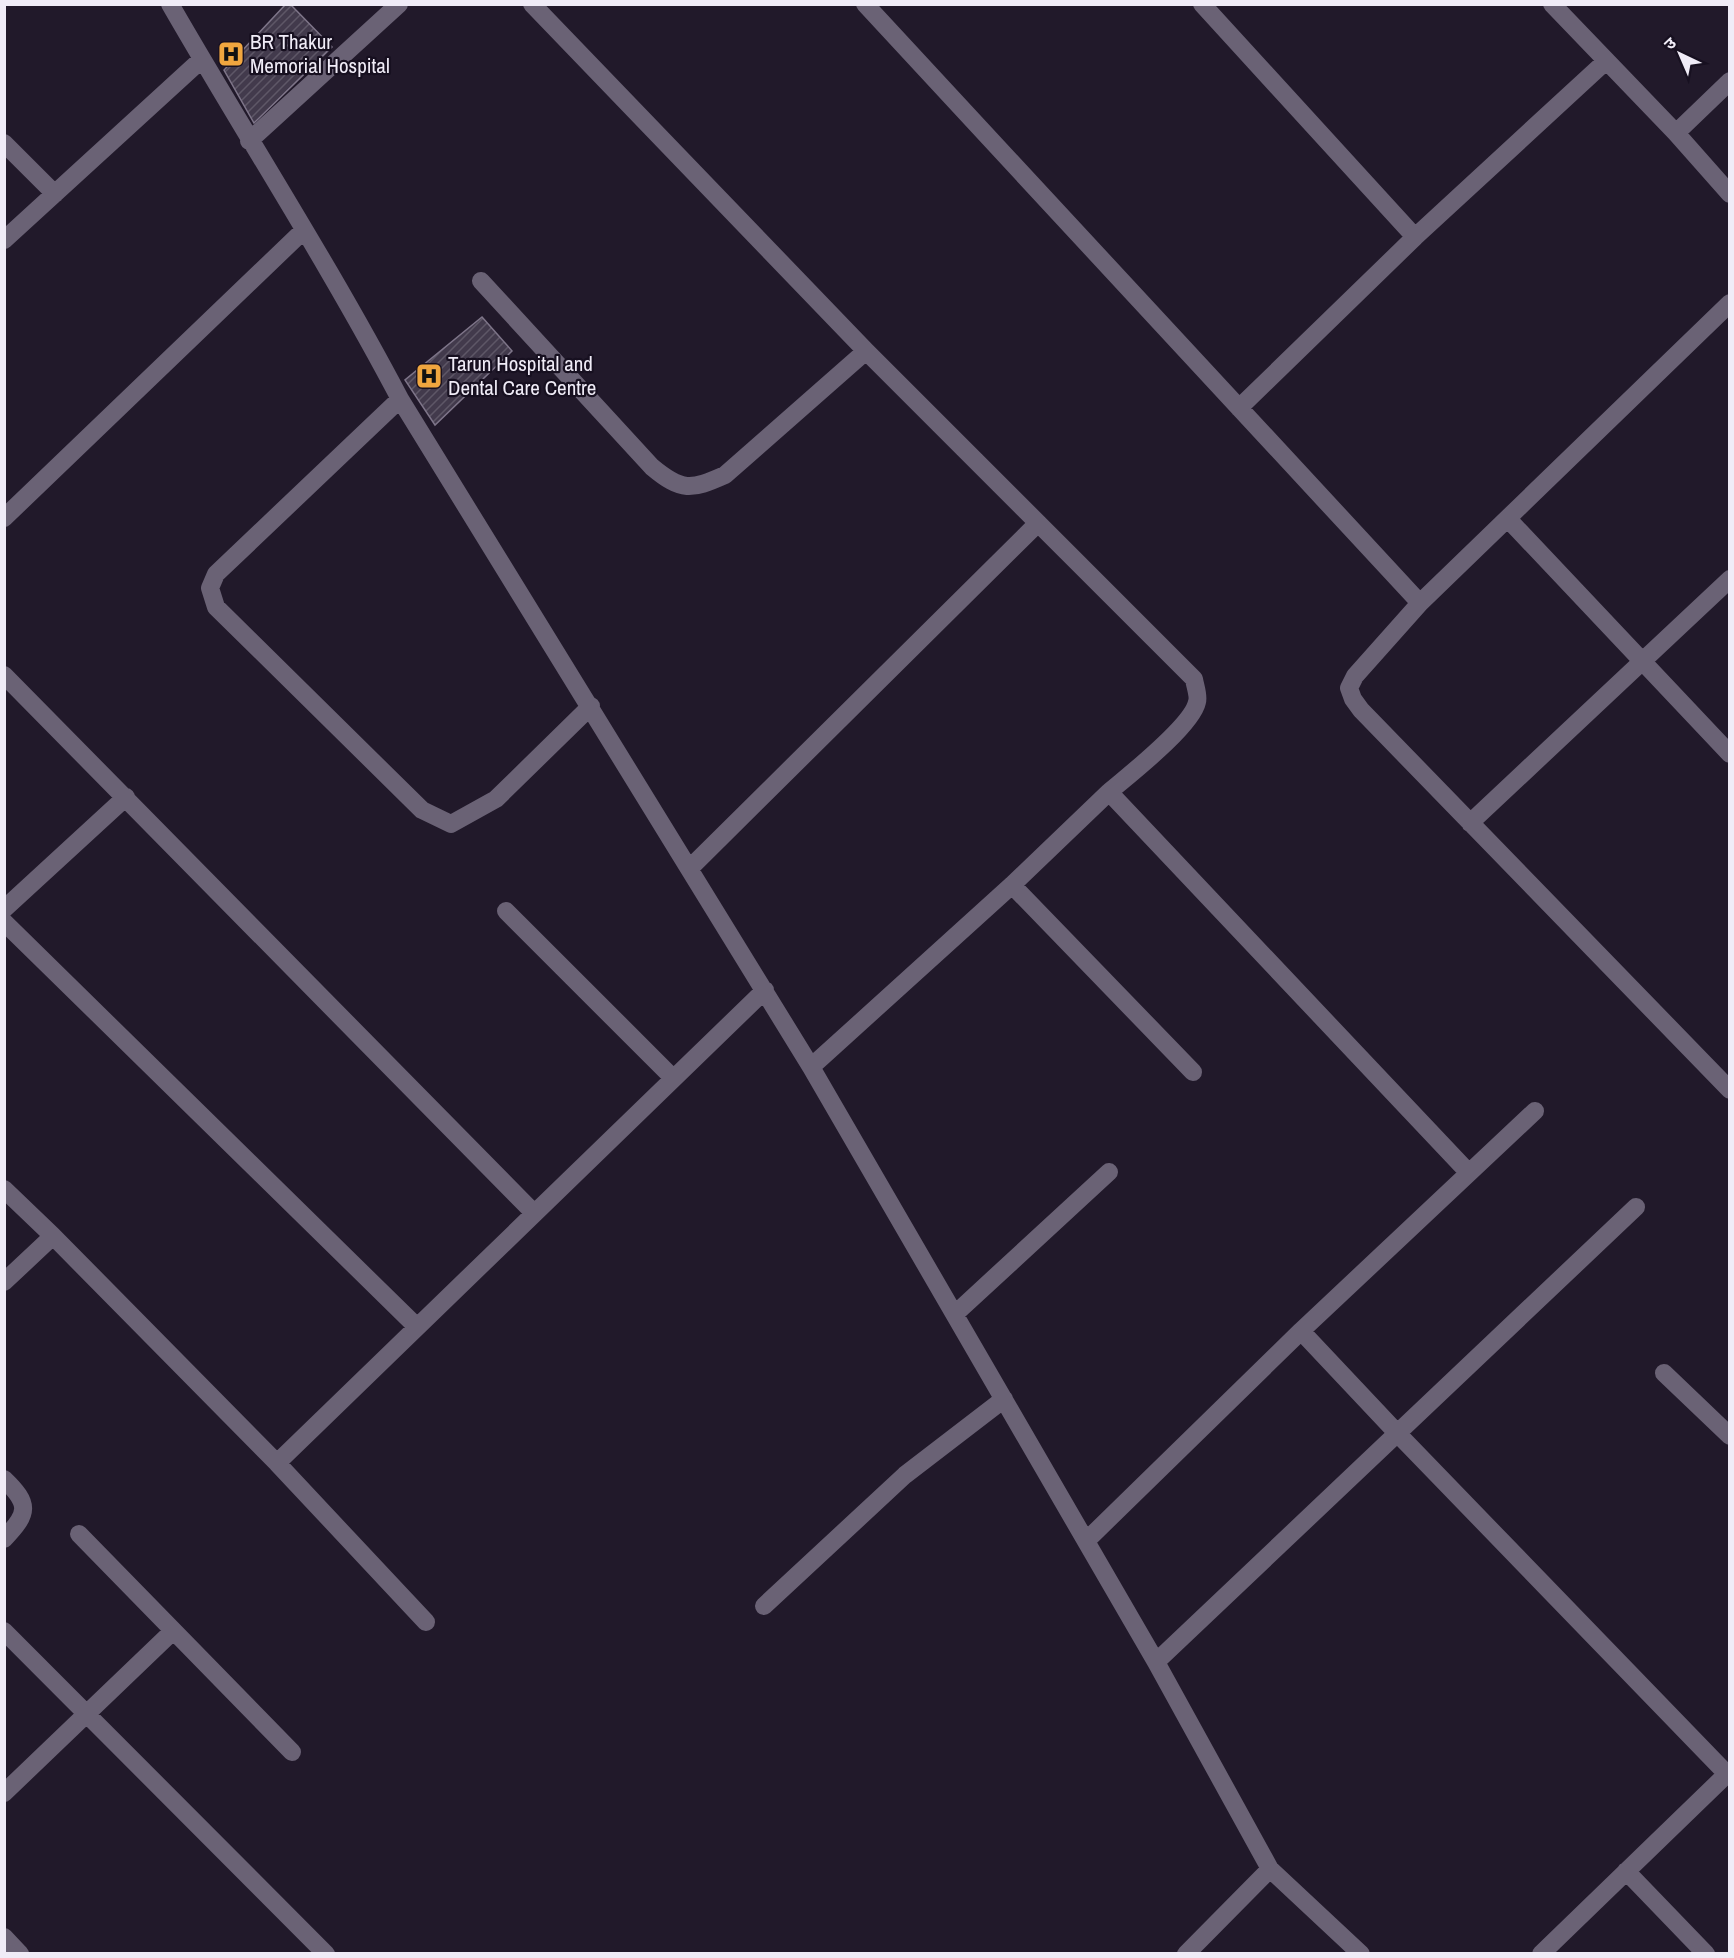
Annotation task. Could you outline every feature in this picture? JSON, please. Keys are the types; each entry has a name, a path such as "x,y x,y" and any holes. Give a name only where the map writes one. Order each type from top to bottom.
{"street":[{"path":"170,4 249,141 348,300 400,399 691,867 811,1067 1156,1662 1270,1869 1360,1953"},
{"path":"249,141 399,4"},
{"path":"532,4 866,351 1194,679 1198,700 1193,713 1173,735 1108,792 1012,885 811,1067"},
{"path":"865,4 1420,603"},
{"path":"1202,4 1415,237"},
{"path":"1552,4 1676,133 1730,194"},
{"path":"4,240 202,59"},
{"path":"1239,408 1415,237 1606,61"},
{"path":"1676,133 1730,81"},
{"path":"4,143 55,194"},
{"path":"4,518 304,230"},
{"path":"481,281 652,467 667,480 682,487 698,487 725,475 866,351"},
{"path":"1730,303 1420,603 1350,682 1349,693 1361,710 1730,1090"},
{"path":"400,399 216,573 210,588 216,607 422,810 450,824 496,799 591,706"},
{"path":"1508,519 1730,754"},
{"path":"691,867 1037,524"},
{"path":"1470,823 1730,579"},
{"path":"4,675 534,1213"},
{"path":"1108,792 1469,1173"},
{"path":"4,909 126,797"},
{"path":"1012,885 1193,1072"},
{"path":"506,911 673,1078"},
{"path":"4,922 417,1327"},
{"path":"277,1463 765,990"},
{"path":"1086,1540 1301,1330 1535,1111"},
{"path":"955,1314 1110,1172"},
{"path":"4,1189 277,1463 426,1622"},
{"path":"1156,1662 1636,1207"},
{"path":"4,1282 53,1236"},
{"path":"1301,1330 1398,1434 1728,1773 1541,1953"},
{"path":"1664,1372 1730,1436"},
{"path":"764,1606 904,1475 1004,1399"},
{"path":"4,1479 23,1501 25,1509 24,1514 4,1539"},
{"path":"79,1534 292,1752"},
{"path":"4,1631 326,1953"},
{"path":"4,1793 174,1631"},
{"path":"1186,1953 1270,1869"},
{"path":"1626,1871 1706,1953"},
{"path":"4,1937 20,1953"}],"building":[{"path":"286,4 290,4 332,47 254,123 224,70"},
{"path":"482,317 512,351 435,425 405,380"}],"place":[{"name":"BR Thakur Memorial Hospital","path":"231,54"},
{"name":"Tarun Hospital and Dental Care Centre","path":"429,376"}]}
